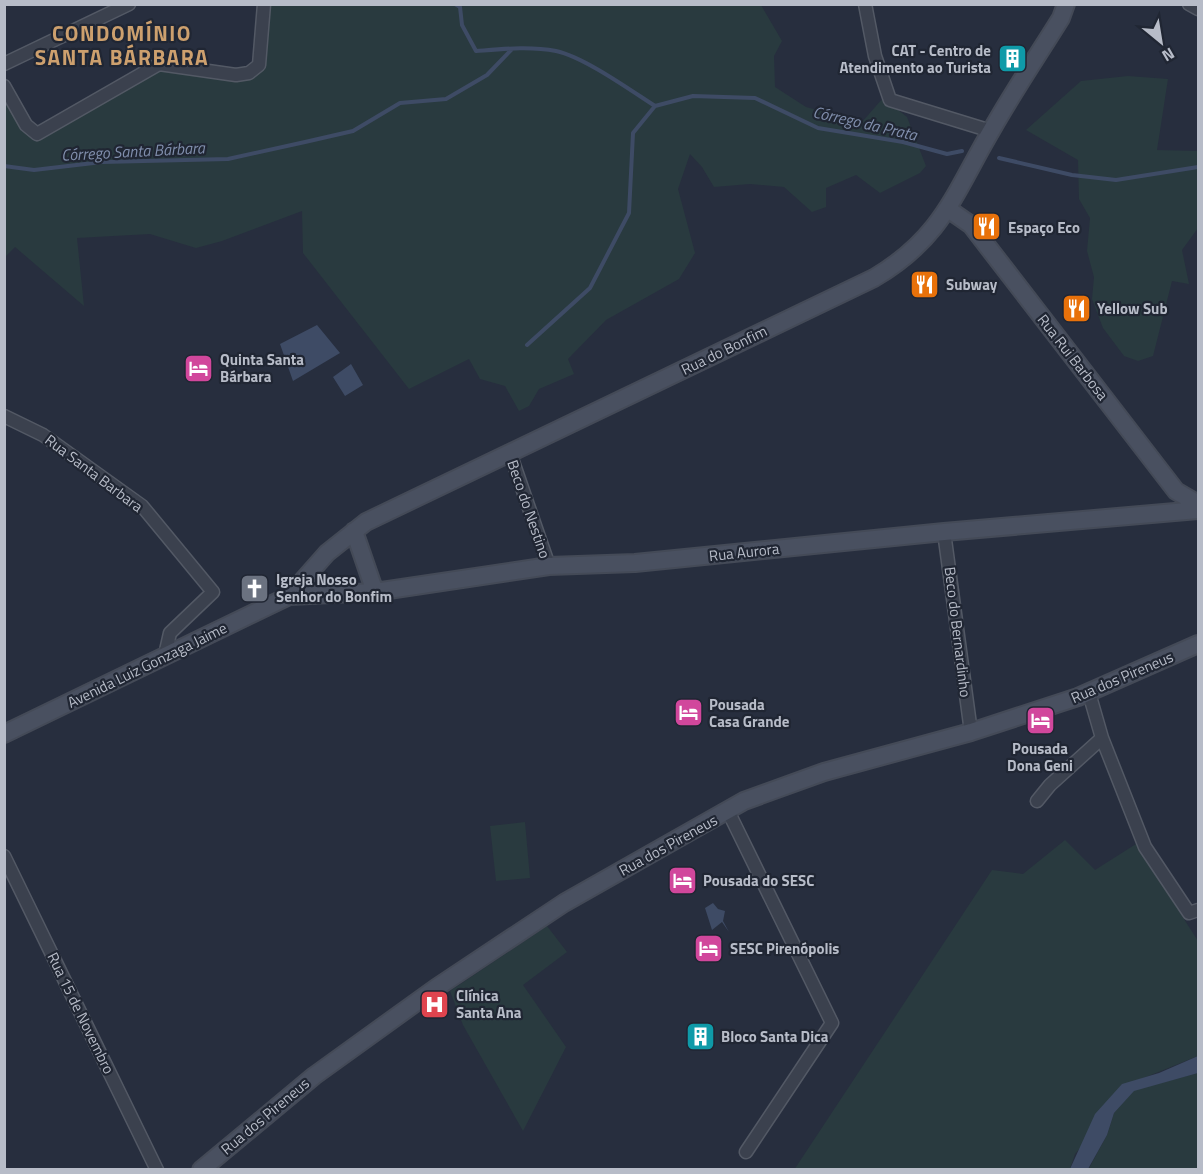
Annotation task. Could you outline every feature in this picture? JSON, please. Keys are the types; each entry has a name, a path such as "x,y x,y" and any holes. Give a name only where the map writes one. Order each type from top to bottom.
{"main road":[{"name":"Rua do Bonfim","path":"290,596 327,553 366,522 874,278 902,261 925,239 948,209 991,131 1061,18 1066,4"},
{"name":"Rua Rui Barbosa","path":"948,209 971,225 1176,491 1198,504"},
{"path":"1154,513 1170,507 1176,491"},
{"name":"Rua Aurora","path":"290,596 375,592 549,566 635,563 944,531 1198,510"},
{"path":"354,531 375,592"},
{"name":"Avenida Luiz Gonzaga Jaime","path":"4,734 290,596"},
{"name":"Rua dos Pireneus","path":"201,1170 314,1076 564,903 744,801 824,772 971,732 1089,693 1198,644"}],"street":[{"path":"4,64 129,4"},
{"path":"4,86 26,125 37,135 159,64 236,75 249,73 259,65 264,4"},
{"path":"865,4 875,56 890,100 991,131"},
{"path":"1189,4 1198,9"},
{"name":"Rua Santa Barbara","path":"4,416 43,435 142,506 213,592 170,633 165,655"},
{"name":"Beco do Nestino","path":"510,453 549,566"},
{"name":"Beco do Bernardinho","path":"944,531 971,732"},
{"path":"1089,693 1102,738 1145,847 1194,912"},
{"path":"1037,801 1050,785 1102,738"},
{"path":"728,811 832,1023 746,1152"},
{"name":"Rua 15 de Novembro","path":"4,856 157,1170"}],"shaded area":[{"path":"267,5 761,5 782,41 774,56 775,87 806,107 862,122 883,98 907,117 926,166 920,173 880,193 856,175 826,188 826,207 812,212 784,187 750,184 714,187 702,167 690,154 678,189 695,253 679,279 606,320 568,359 574,374 539,389 529,406 519,411 505,386 480,379 469,359 409,389 303,253 302,211 222,241 196,248 150,234 77,238 84,306 15,247 5,257 5,94 34,141 158,67 206,72 260,68"},
{"path":"1128,76 1168,79 1157,150 1198,151 1198,228 1182,250 1189,284 1172,281 1153,356 1138,361 1124,356 1103,328 1092,299 1094,277 1087,251 1090,218 1079,199 1078,160 1026,130 1081,81"},
{"path":"525,822 530,878 496,881 490,826"},
{"path":"1065,840 1095,870 1136,844 1198,941 1198,1056 1141,1079 1075,1154 1070,1169 794,1170 992,870 1023,874"},
{"path":"547,926 567,952 523,985 566,1047 523,1131 463,1025 450,991"},
{"path":"1198,1073 1198,1169 1088,1170 1107,1135 1114,1113 1134,1090"}],"water":[{"path":"317,325 340,353 293,381 280,344"},
{"path":"351,364 363,385 345,396 333,377"},
{"path":"713,903 718,909 725,911 723,921 729,932 722,922 712,930 705,908"},
{"path":"1198,1056 1198,1073 1134,1091 1114,1113 1107,1135 1088,1169 1070,1169 1095,1114 1122,1084 1159,1073"}],"waterway":[{"name":"Córrego da Prata","path":"455,4 460,7 462,25 476,51 516,48 567,54 607,75 655,106 693,96 755,98 818,128 903,142 947,154 962,151"},
{"path":"4,166 34,170 102,162 228,159 353,131 400,103 446,99 487,75 512,49"},
{"name":"Córrego Santa Bárbara","path":"527,345 590,288 629,213 633,133 655,106"},
{"name":"Córrego da Prata","path":"999,158 1072,175 1116,180 1198,167"}],"place":[{"name":"CAT - Centro de Atendimento ao Turista","path":"1012,59"},
{"name":"Espaço Eco","path":"987,227"},
{"name":"Subway","path":"925,284"},
{"name":"Yellow Sub","path":"1076,308"},
{"name":"Quinta Santa Bárbara","path":"199,368"},
{"name":"Igreja Nosso Senhor do Bonfim","path":"255,588"},
{"name":"Pousada Casa Grande","path":"688,713"},
{"name":"Pousada Dona Geni","path":"1040,721"},
{"name":"Pousada do SESC","path":"682,880"},
{"name":"SESC Pirenópolis","path":"709,948"},
{"name":"Clínica Santa Ana","path":"435,1004"},
{"name":"Bloco Santa Dica","path":"700,1036"}],"district":[{"name":"CONDOMÍNIO SANTA BÁRBARA","path":"122,45"}]}
